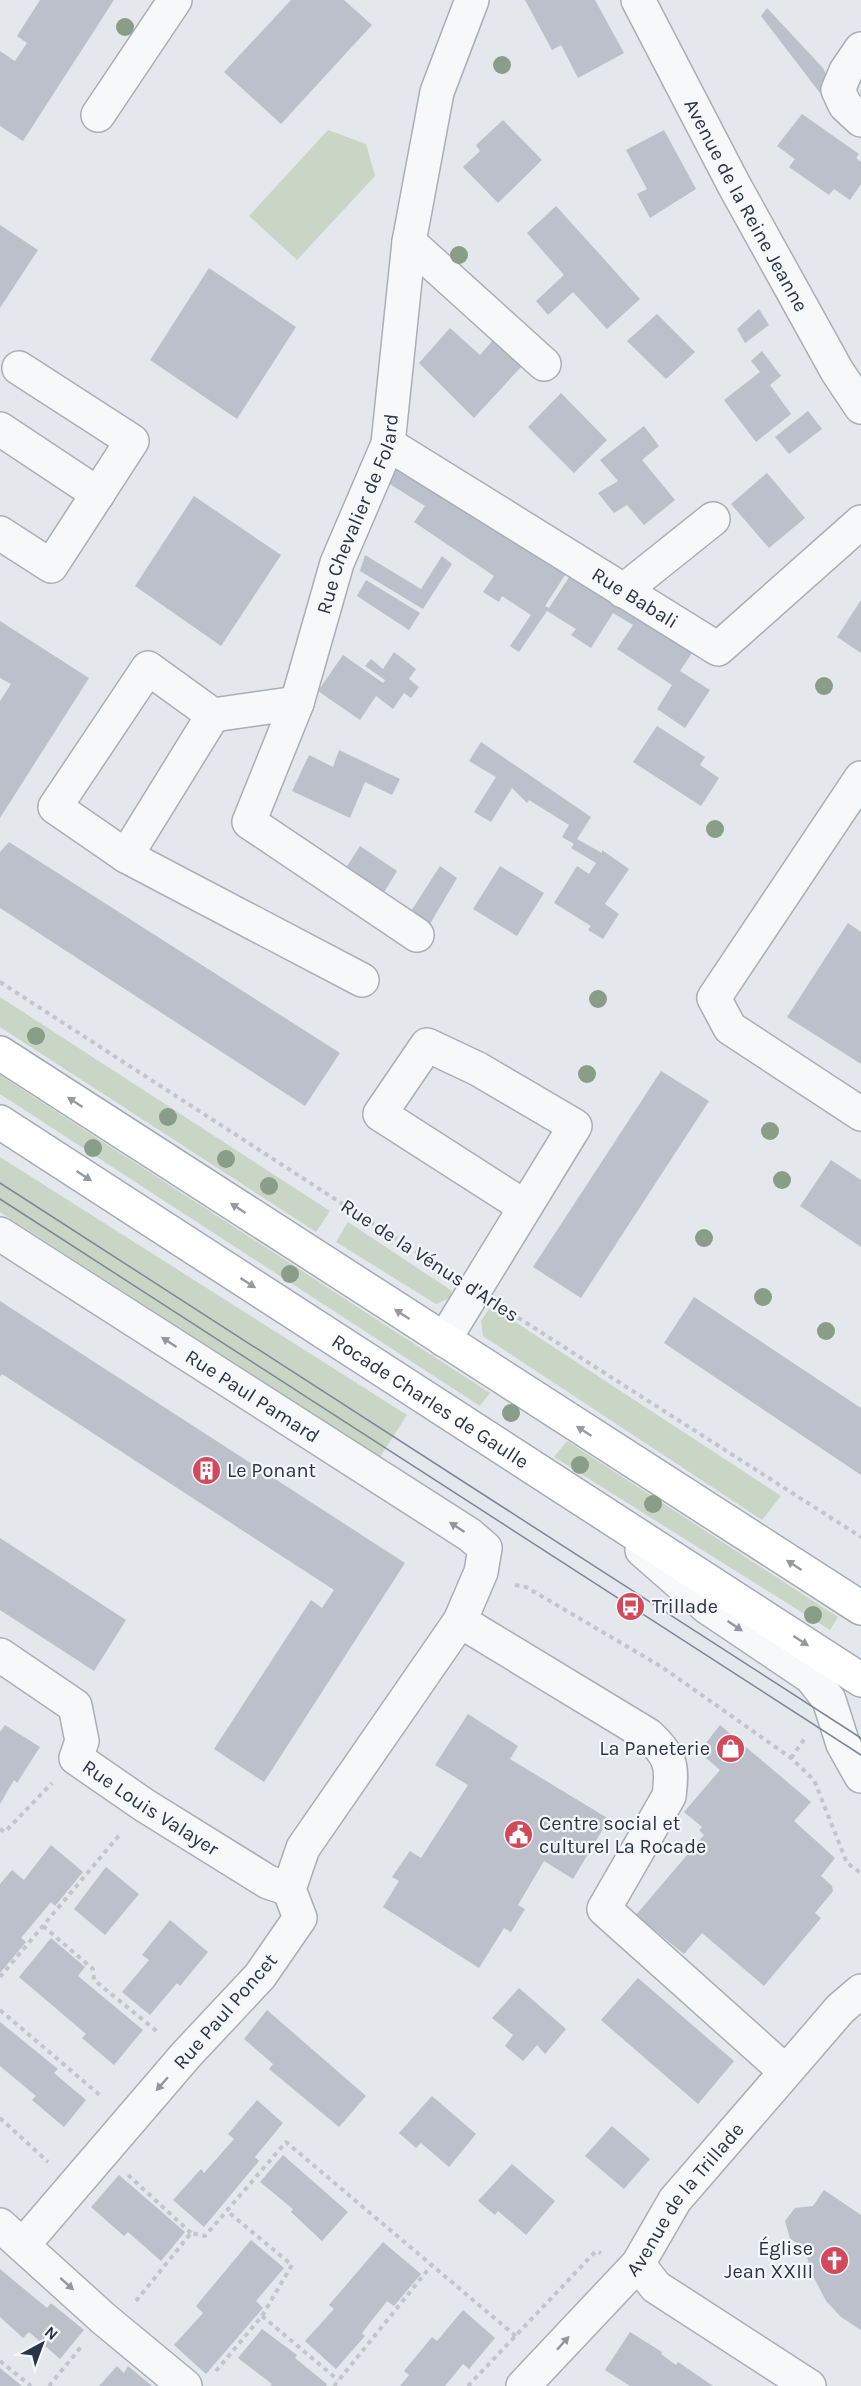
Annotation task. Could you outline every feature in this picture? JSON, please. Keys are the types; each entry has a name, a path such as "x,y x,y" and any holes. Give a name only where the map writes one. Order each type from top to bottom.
{"main road":[{"path":"0,1053 861,1608"},
{"name":"Rocade Charles de Gaulle","path":"0,1122 861,1680"}],"street":[{"path":"98,116 175,0"},
{"name":"Rue Chevalier de Folard","path":"417,934 249,822 297,703 336,563 388,444 409,242 437,92 472,0"},
{"name":"Avenue de la Reine Jeanne","path":"638,0 746,206 837,371 861,407"},
{"path":"861,49 846,71 838,90 845,105 861,120"},
{"path":"409,242 544,364"},
{"path":"0,533 51,566 132,441 19,368"},
{"path":"0,429 98,494"},
{"name":"Rue Babali","path":"388,444 718,649 861,522"},
{"path":"623,591 713,519"},
{"path":"297,703 213,715 148,668 56,807 126,856 362,980"},
{"path":"126,856 213,715"},
{"path":"861,778 714,999 730,1028 861,1114"},
{"path":"444,1340 475,1289 525,1208 575,1126 478,1068 427,1045 380,1114 525,1208"},
{"name":"Rue Paul Pamard","path":"0,1234 470,1535 485,1548 481,1572"},
{"path":"593,1507 707,1607 811,1677 829,1700 843,1744 861,1776"},
{"path":"289,1888 303,1848 460,1621 481,1572"},
{"path":"460,1621 648,1735 665,1751 672,1775 669,1796 604,1909 785,2071"},
{"name":"Rue Louis Valayer","path":"0,1655 75,1706 82,1741 76,1758 144,1805 268,1882 289,1888"},
{"name":"Rue Paul Poncet","path":"12,2235 75,2186 186,2055 260,1977 300,1918 289,1888"},
{"name":"Avenue de la Trillade","path":"523,2386 638,2264 675,2200 785,2071 850,2000 861,1968"},
{"path":"12,2235 109,2323 198,2382"},
{"path":"638,2264 656,2287 809,2386"}],"path":[{"name":"Rue de la Vénus d'Arles","path":"0,982 861,1537"},
{"path":"481,1572 498,1582 526,1587 662,1667 791,1758 814,1780 847,1863 861,1873"},
{"path":"0,1829 6,1832 76,1758"},
{"path":"0,1977 144,1805"},
{"path":"43,1926 93,1969 94,1980 186,2055"},
{"path":"0,2010 130,2120"},
{"path":"0,2118 75,2186"},
{"path":"104,2152 191,2234 205,2236 286,2142 546,2362"},
{"path":"198,2382 262,2316 292,2265 227,2211"},
{"path":"49,2386 191,2234"},
{"path":"334,2386 431,2266"},
{"path":"262,2316 338,2380"},
{"path":"0,2361 31,2386"}],"green space":[{"path":"328,130 366,144 375,176 297,260 249,216"},
{"path":"0,997 330,1211 316,1232 0,1027"},
{"path":"0,1075 490,1393 480,1406 0,1094"},
{"path":"0,1157 407,1415 380,1457 0,1212"},
{"path":"348,1222 452,1291 450,1298 436,1304 336,1242"},
{"path":"491,1306 781,1496 762,1520 483,1336 481,1321"},
{"path":"567,1441 838,1617 830,1630 554,1457"}],"building":[{"path":"40,0 114,0 23,141 0,126 0,51 15,61 27,43 17,36"},
{"path":"291,0 344,0 372,25 281,124 224,72"},
{"path":"525,0 595,0 624,53 578,78 561,45 552,50"},
{"path":"767,8 823,68 828,79 820,93 761,16"},
{"path":"802,114 859,154 856,158 861,162 861,184 850,200 834,189 829,195 789,167 795,159 777,146"},
{"path":"503,120 542,160 498,203 463,167 480,151 476,145"},
{"path":"664,130 696,189 650,218 637,194 647,189 626,150"},
{"path":"556,206 640,299 607,329 573,292 548,315 536,301 564,275 527,233"},
{"path":"0,225 38,250 0,308"},
{"path":"209,268 296,327 237,419 150,360"},
{"path":"759,309 769,325 745,343 737,329"},
{"path":"657,314 695,352 666,379 627,341"},
{"path":"450,328 480,355 493,340 521,367 474,418 419,363"},
{"path":"762,351 781,376 770,385 791,414 756,442 724,400 760,372 751,361"},
{"path":"561,393 607,440 574,473 528,427"},
{"path":"808,411 822,429 789,454 775,437"},
{"path":"644,426 659,446 642,460 675,500 644,525 627,505 614,513 598,493 618,481 600,460"},
{"path":"401,460 569,569 545,606 549,608 573,571 694,650 680,671 710,690 685,728 657,709 672,685 617,649 633,625 613,613 591,648 571,635 576,629 547,611 519,652 510,646 531,615 502,596 499,602 483,592 494,576 414,522 425,506 388,483"},
{"path":"767,473 805,518 769,548 731,504"},
{"path":"194,496 281,555 221,646 135,586"},
{"path":"365,555 421,589 442,556 452,564 423,609 360,571"},
{"path":"366,580 420,613 409,630 357,596"},
{"path":"861,600 861,653 837,637"},
{"path":"0,621 89,678 0,818 0,701 11,684 0,678"},
{"path":"394,652 416,669 409,679 419,687 411,698 404,693 393,709 376,696 360,720 318,691 343,655 383,683 385,680 365,666 371,659 383,669"},
{"path":"657,726 705,757 700,765 719,778 701,806 633,762"},
{"path":"481,742 591,817 577,839 602,853 602,850 629,869 605,904 619,914 603,939 588,930 591,926 554,903 577,866 589,874 596,863 571,848 574,844 562,837 569,825 529,800 527,803 512,788 491,822 474,812 496,777 469,761"},
{"path":"339,750 400,779 392,795 365,782 350,818 292,791 309,755 333,767"},
{"path":"9,842 340,1053 305,1106 0,908 0,852"},
{"path":"360,846 397,871 380,899 342,874"},
{"path":"440,866 457,878 427,929 408,916"},
{"path":"500,866 544,893 517,936 473,909"},
{"path":"848,923 861,932 861,1064 787,1017"},
{"path":"661,1071 709,1101 581,1298 533,1267"},
{"path":"831,1160 861,1180 861,1247 800,1206"},
{"path":"694,1297 861,1408 861,1475 664,1343"},
{"name":"Le Ponant","path":"0,1301 405,1563 264,1782 214,1749 311,1600 322,1608 334,1590 2,1374 0,1377"},
{"path":"0,1538 126,1620 94,1671 0,1610"},
{"name":"Centre social et culturel La Rocade","path":"468,1714 518,1746 510,1759 609,1819 573,1879 544,1861 518,1905 525,1909 511,1932 504,1928 479,1968 383,1907 399,1881 392,1877 410,1851 421,1858 468,1785 435,1765"},
{"path":"5,1725 40,1747 17,1783 14,1780 0,1804 0,1732"},
{"path":"720,1725 811,1802 794,1821 835,1858 821,1876 832,1886 833,1891 815,1913 821,1918 764,1986 702,1933 684,1954 636,1915 704,1835 699,1830 702,1827 684,1812 720,1770 699,1752"},
{"path":"51,1845 83,1872 55,1906 51,1902 21,1938 26,1942 0,1973 0,1884 12,1870 24,1880"},
{"path":"106,1867 139,1894 105,1935 74,1909"},
{"path":"170,1920 208,1952 180,1986 177,1983 150,2015 122,1992 149,1960 142,1955"},
{"path":"51,1938 85,1967 78,1976 143,2030 114,2065 82,2038 86,2034 19,1977"},
{"path":"638,1978 734,2061 698,2104 601,2020"},
{"path":"519,1988 566,2029 545,2054 537,2045 523,2061 505,2046 513,2035 492,2018"},
{"path":"267,2010 366,2096 339,2127 269,2069 273,2064 244,2039"},
{"path":"0,2022 58,2069 54,2073 86,2100 64,2127 32,2100 36,2096 0,2066"},
{"path":"432,2096 476,2134 449,2167 421,2143 416,2148 399,2133"},
{"path":"257,2100 283,2123 255,2157 259,2161 204,2227 173,2200 201,2169 204,2173 234,2139 228,2134"},
{"path":"612,2126 650,2159 624,2189 585,2156"},
{"path":"283,2155 348,2212 322,2241 291,2212 293,2209 260,2182"},
{"path":"512,2164 555,2201 526,2235 498,2211 495,2215 478,2201"},
{"path":"119,2175 185,2232 161,2261 128,2232 124,2236 91,2207"},
{"name":"Église Jean XXIII","path":"824,2190 861,2215 861,2330 841,2317 826,2301 811,2272 805,2248 790,2239 785,2221 795,2208 813,2206"},
{"path":"251,2240 284,2268 256,2301 263,2308 206,2374 174,2345 203,2313 196,2306"},
{"path":"383,2242 421,2274 394,2306 387,2301 362,2333 365,2336 336,2369 305,2341 334,2309 329,2305"},
{"path":"0,2269 47,2308 51,2303 84,2330 60,2359 29,2332 23,2338 0,2317"},
{"path":"463,2310 495,2338 469,2369 463,2364 445,2386 400,2386 409,2375 404,2371 432,2337 437,2341"},
{"path":"262,2329 297,2355 295,2358 327,2384 326,2386 270,2386 272,2384 238,2358"},
{"path":"630,2332 662,2352 661,2354 676,2365 678,2362 713,2386 630,2386 605,2370"},
{"path":"117,2366 124,2373 128,2366 152,2386 99,2386"},
{"path":"0,2368 22,2386 0,2386"}],"tram line":[{"path":"0,1183 861,1738"},
{"path":"0,1199 861,1755"}],"place":[{"name":"Le Ponant","path":"206,1470"},
{"name":"Trillade","path":"631,1606"},
{"name":"La Paneterie","path":"731,1748"},
{"name":"Centre social et culturel La Rocade","path":"518,1835"},
{"name":"Église Jean XXIII","path":"834,2260"}]}
